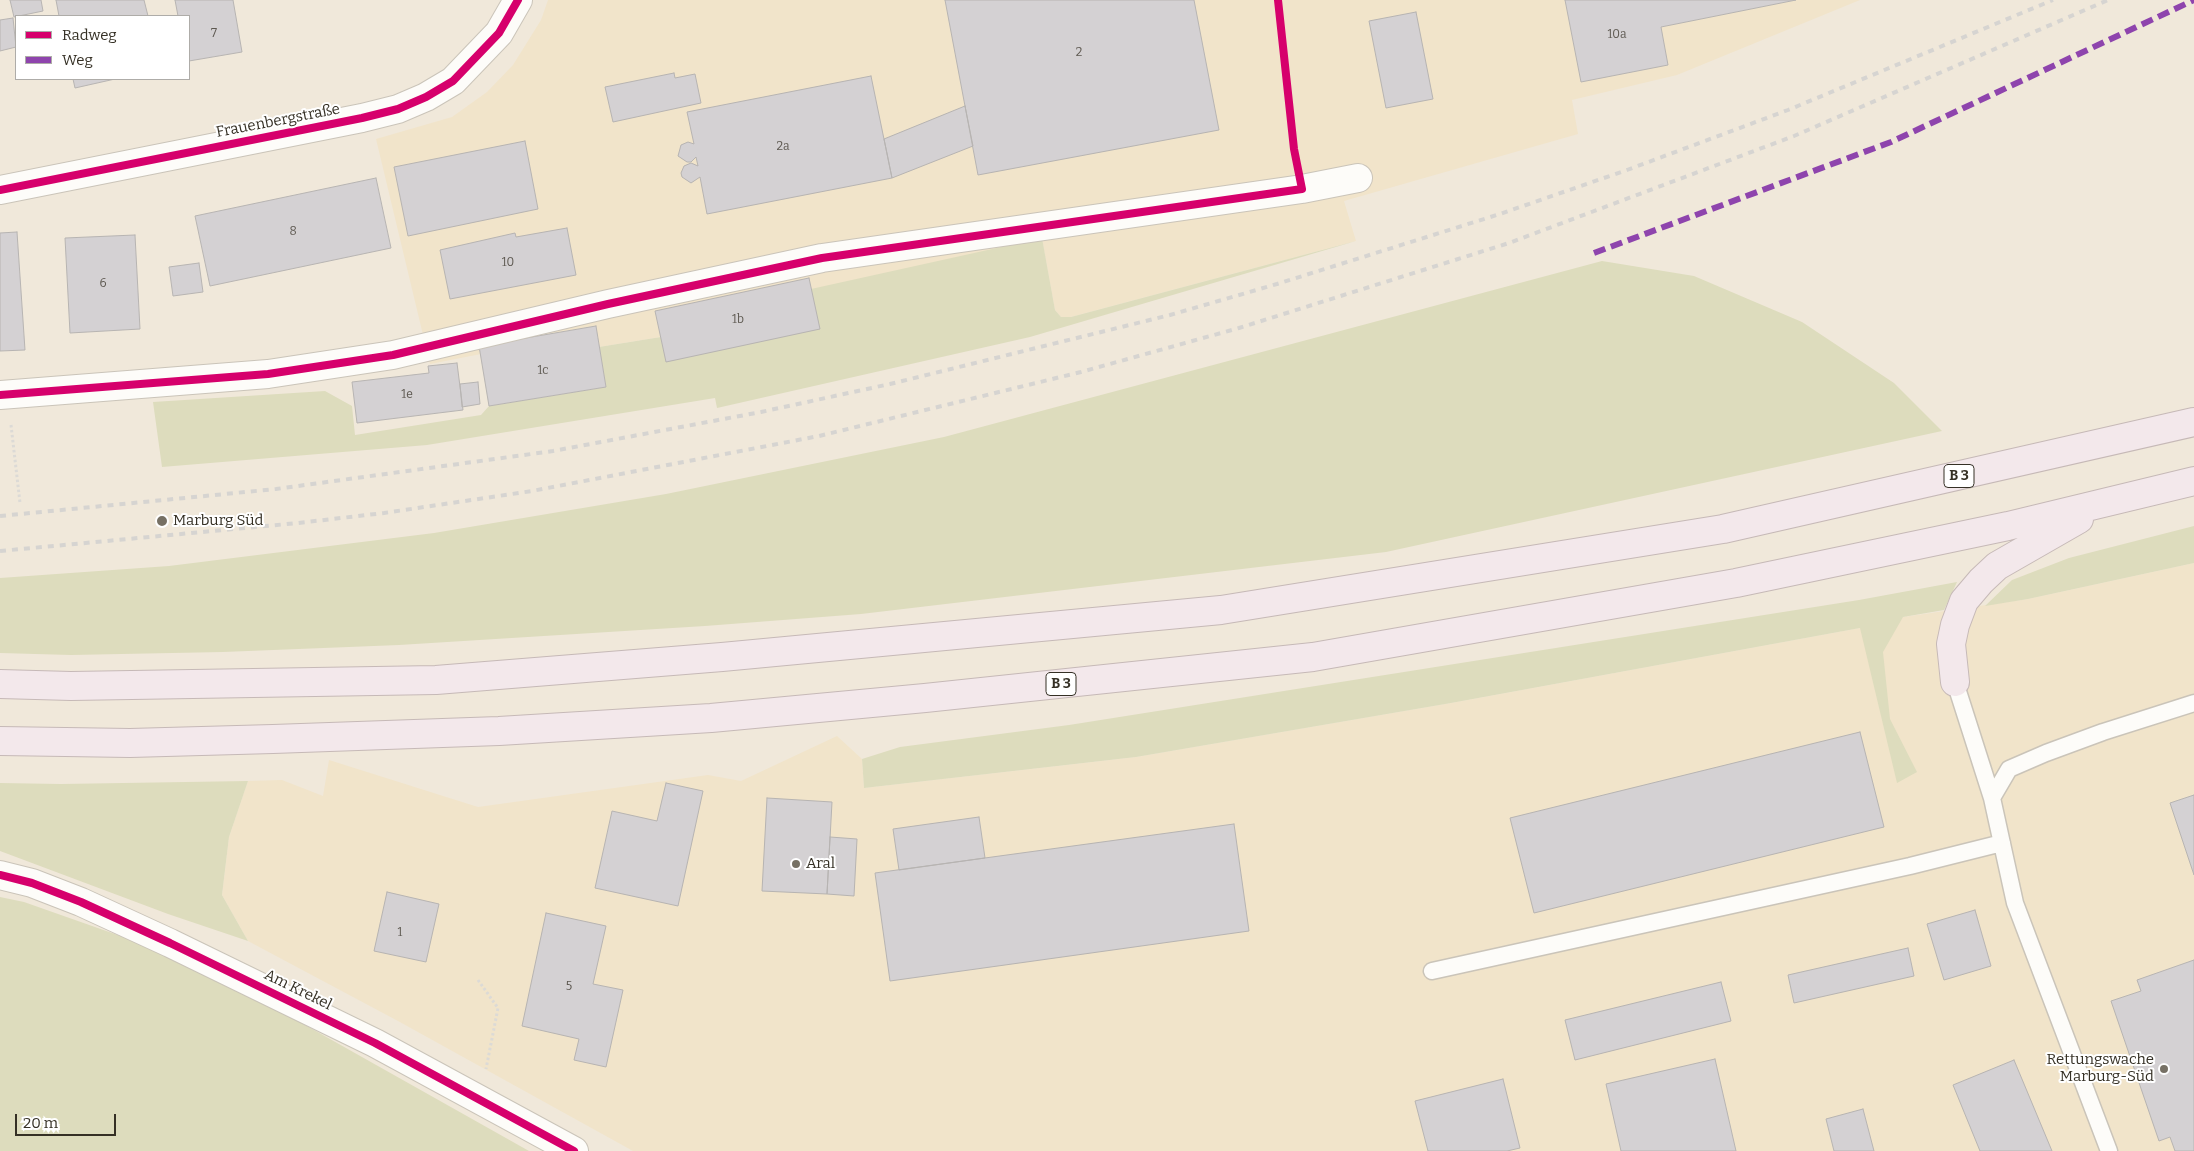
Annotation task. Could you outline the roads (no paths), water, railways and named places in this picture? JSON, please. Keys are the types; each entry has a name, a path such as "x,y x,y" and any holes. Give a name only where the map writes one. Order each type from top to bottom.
{"highway":[{"name":"B 3","path":"0,684 71,686 436,680 722,657 1221,610 1723,529 2194,422"},
{"name":"B 3","path":"0,742 130,743 273,739 499,731 692,719 924,698 1313,657 1736,583 2108,503 2194,481"},
{"path":"1955,682 1951,644 1955,625 1964,602 1981,581 1997,566 2108,503"}],"street":[{"name":"Frauenbergstraße","path":"0,190 353,120 398,109 453,81 499,33 518,0"},
{"path":"4,395 268,374 393,355 608,304 822,258 1302,190 1358,178"},
{"name":"Am Krekel","path":"0,875 32,883 81,902 170,943 375,1043 574,1151"}],"lane":[{"path":"1955,682 1992,798 2015,903 2109,1151"},
{"path":"1992,798 2009,769 2102,732 2194,703"},
{"path":"1432,971 1910,866 2002,843"}],"railway":[{"path":"0,516 276,489 553,451 761,412 890,384 1170,315 1277,284 1500,214 1627,170 1788,110 2053,0"},
{"path":"0,551 298,523 384,513 532,491 819,436 1081,372 1239,328 1509,243 1794,136 2108,0"}],"place":[{"name":"Marburg Süd","path":"162,521"},
{"name":"Aral","path":"796,864"},
{"name":"Rettungswache Marburg-Süd","path":"2164,1069"}]}
